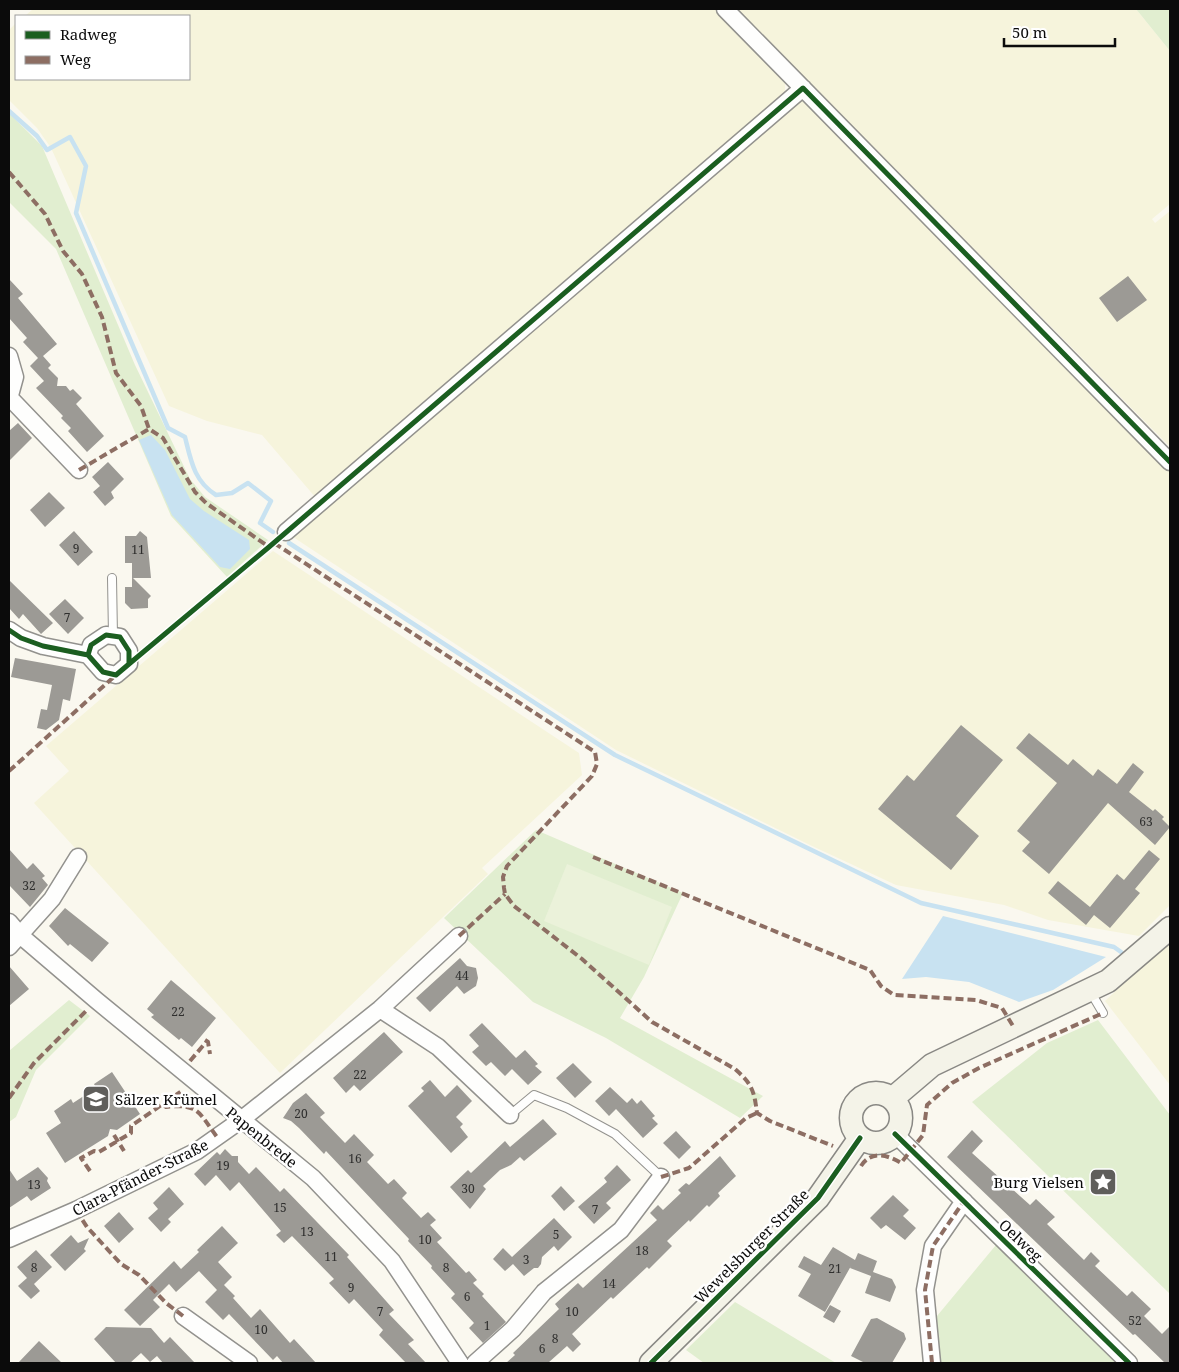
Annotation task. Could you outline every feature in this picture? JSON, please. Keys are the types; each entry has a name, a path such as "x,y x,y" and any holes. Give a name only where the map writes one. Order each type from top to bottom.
{"main road":[{"path":"892,1099 932,1064 1108,982 1170,928"},
{"path":"869,1094 882,1094 892,1099 900,1112 900,1122 896,1134 882,1142 868,1142 860,1138 855,1133 851,1119 852,1111 858,1100 869,1094"},
{"name":"Wewelsburger Straße","path":"651,1363 818,1198 860,1138"}],"street":[{"path":"725,9 1170,462"},
{"path":"286,532 803,88"},
{"path":"9,356 15,377 10,398 79,470"},
{"path":"10,634 43,646 88,655 103,672 116,675 129,664 129,651 120,637 106,635 91,645 88,655"},
{"path":"9,947 21,936 52,899 78,857"},
{"name":"Papenbrede","path":"9,922 21,936 313,1178 392,1260 460,1363"},
{"name":"Clara-Pfänder-Straße","path":"9,1240 76,1210 197,1151 241,1120 380,1009 459,936"},
{"path":"380,1009 438,1047 510,1115"},
{"name":"Oelweg","path":"896,1134 1129,1363"},
{"path":"475,1363 514,1329 544,1292 621,1230 661,1177"},
{"path":"932,1363 926,1290 933,1246 964,1202"},
{"path":"183,1316 249,1363"}],"lane":[{"path":"112,578 113,636"},
{"path":"1090,991 1103,1013"},
{"path":"510,1115 534,1095 567,1108 615,1134 661,1177"}],"shaded area":[{"path":"33,9 715,9 785,80 785,94 316,498 262,435 207,421 169,406 51,148 37,128 9,100 9,30 15,24 15,80 190,80 190,15 26,15"},
{"path":"737,9 1136,9 1170,51 1170,204 1152,219 1155,223 1170,211 1170,447"},
{"path":"805,97 1170,471 1170,905 1139,936 1048,920 1004,905 896,885 810,845 616,750 290,535"},
{"path":"273,551 579,753 582,775 482,868 488,874 280,1073 34,803 69,771 46,746"},
{"path":"1170,940 1170,1085 1105,1001"}],"green space":[{"path":"1136,9 1170,9 1170,51"},
{"path":"9,113 42,146 135,365 190,479 205,497 268,540 227,577 171,516 56,249 9,202"},
{"path":"536,830 683,893 644,977 620,1018 763,1096 740,1118 606,1038 533,1002 444,918"},
{"path":"567,864 672,907 649,965 544,921"},
{"path":"69,1000 90,1016 36,1070 16,1117 9,1122 9,1051"},
{"path":"1098,1020 1170,1115 1170,1294 972,1102 1047,1043"},
{"path":"996,1245 1119,1363 936,1363 932,1322"},
{"path":"735,1302 836,1363 704,1363 686,1350"}],"water":[{"path":"151,435 165,450 190,499 204,511 249,540 250,549 230,569 220,567 172,515 139,440"},
{"path":"943,916 1106,957 1053,990 1019,1002 969,982 926,977 902,979"}],"building":[{"path":"1128,276 1147,300 1117,322 1099,298"},
{"path":"9,279 23,294 18,298 57,344 43,356 51,365 48,368 58,378 57,386 66,386 70,391 73,389 82,398 76,404 104,436 87,452 68,431 71,428 61,418 63,416 36,388 44,381 30,366 38,358 23,342 27,338 9,318"},
{"path":"18,423 32,438 9,461 9,431"},
{"path":"108,462 124,479 111,492 114,498 105,506 93,492 100,486 92,477"},
{"path":"49,492 65,508 45,527 30,510"},
{"path":"74,531 93,552 78,566 59,545"},
{"path":"140,531 147,537 151,578 133,578 151,596 148,599 148,608 131,609 125,603 125,587 132,587 132,563 125,563 125,536 136,536"},
{"path":"9,580 53,623 41,634 23,614 19,619 9,608"},
{"path":"65,599 84,618 68,634 49,614"},
{"path":"15,658 76,669 70,701 63,699 59,720 46,730 37,728 41,709 47,710 52,685 11,677"},
{"path":"961,725 1003,760 956,816 979,836 951,870 878,809 907,775 914,781"},
{"path":"1029,733 1068,765 1073,759 1093,776 1098,769 1117,784 1133,763 1144,772 1129,792 1153,811 1155,809 1164,817 1162,819 1170,827 1155,845 1108,803 1049,874 1022,851 1030,842 1017,831 1057,783 1016,748"},
{"path":"9,849 27,869 33,863 45,876 42,878 48,885 30,907 9,885"},
{"path":"1149,850 1160,859 1135,889 1140,893 1110,928 1094,915 1086,925 1048,893 1058,881 1090,907 1117,874 1124,880"},
{"path":"65,908 109,943 92,962 70,944 68,946 49,926"},
{"path":"460,958 467,966 476,968 478,978 476,986 464,994 457,986 430,1012 416,998"},
{"path":"9,966 29,989 9,1006"},
{"name":"Sälzer Krümel","path":"171,980 216,1018 192,1047 181,1038 179,1040 151,1017 154,1015 147,1009"},
{"path":"482,1023 516,1058 525,1050 538,1064 535,1066 542,1072 528,1085 512,1069 505,1076 491,1062 486,1066 472,1052 479,1046 469,1035"},
{"path":"384,1032 403,1052 360,1091 354,1085 346,1093 333,1078"},
{"path":"573,1063 592,1082 575,1098 556,1078"},
{"name":"Sälzer Krümel","path":"112,1072 140,1114 117,1130 110,1129 108,1136 65,1163 46,1133 61,1123 54,1111 71,1099 73,1103 96,1088 94,1084"},
{"path":"430,1080 445,1097 457,1085 472,1101 456,1117 463,1124 460,1127 468,1137 451,1153 408,1106 424,1091 421,1088"},
{"path":"610,1087 627,1103 632,1098 637,1104 641,1100 655,1116 652,1118 658,1124 643,1138 616,1109 609,1116 595,1101"},
{"path":"306,1093 325,1113 320,1117 345,1143 354,1134 374,1155 367,1162 388,1184 394,1179 407,1193 402,1198 421,1218 428,1212 436,1220 430,1225 442,1238 437,1242 466,1273 469,1271 477,1280 473,1283 484,1294 482,1296 506,1322 483,1343 469,1328 474,1323 451,1298 455,1294 408,1241 409,1239 326,1151 324,1154 299,1128 291,1121 283,1118 293,1103"},
{"path":"543,1119 557,1134 524,1161 520,1157 511,1165 500,1170 483,1186 486,1189 470,1209 450,1187 468,1170 471,1173 505,1141 510,1147"},
{"path":"972,1130 983,1141 972,1153 1030,1205 1036,1199 1055,1217 1047,1224 1084,1260 1091,1252 1100,1261 1095,1266 1127,1296 1132,1291 1151,1309 1144,1316 1162,1334 1170,1326 1170,1363 1165,1363 1135,1334 1133,1335 947,1157"},
{"path":"676,1131 691,1147 679,1159 663,1143"},
{"path":"225,1149 232,1156 238,1156 238,1162 249,1174 256,1167 280,1192 284,1188 349,1255 347,1257 394,1310 389,1314 414,1340 408,1344 426,1363 406,1363 379,1335 383,1330 354,1299 349,1304 329,1283 334,1279 292,1236 284,1243 276,1235 281,1231 239,1182 230,1191 216,1175 205,1186 194,1174 217,1152 220,1155"},
{"path":"720,1156 736,1176 718,1193 720,1196 709,1207 707,1205 667,1241 672,1246 649,1269 647,1267 613,1299 611,1297 572,1334 581,1344 573,1352 567,1346 548,1363 506,1363 515,1355 513,1353 559,1309 555,1304 578,1283 583,1288 657,1220 650,1213 658,1205 663,1210 681,1193 678,1190 686,1183 689,1185"},
{"path":"617,1165 631,1180 606,1203 611,1208 594,1224 578,1207 607,1182 604,1178"},
{"path":"38,1167 48,1178 47,1181 51,1188 31,1201 27,1196 9,1208 9,1169 17,1181"},
{"path":"561,1186 575,1201 564,1211 551,1196"},
{"path":"169,1187 184,1204 168,1219 171,1222 161,1232 148,1218 158,1209 153,1203"},
{"path":"893,1195 909,1210 903,1216 916,1228 905,1240 886,1225 881,1229 870,1218"},
{"path":"119,1212 134,1229 119,1243 104,1226"},
{"path":"554,1218 572,1237 558,1251 554,1246 542,1257 538,1268 534,1268 524,1276 513,1264 505,1271 493,1259 503,1248 512,1257"},
{"path":"222,1226 238,1243 218,1262 232,1277 224,1285 235,1296 233,1298 251,1318 260,1309 290,1343 294,1339 316,1363 283,1363 277,1356 273,1360 229,1314 223,1320 205,1302 217,1290 199,1271 176,1292 169,1284 153,1300 160,1307 140,1326 124,1310 174,1261 181,1269 199,1252 197,1250"},
{"path":"71,1235 78,1243 89,1238 84,1249 86,1251 65,1271 50,1255"},
{"path":"833,1247 855,1260 858,1253 877,1261 873,1272 892,1279 896,1287 890,1302 865,1293 871,1276 850,1268 851,1266 825,1312 798,1296 811,1274 798,1267 804,1256 821,1265"},
{"path":"36,1250 52,1267 34,1284 40,1291 31,1299 18,1286 27,1278 17,1267"},
{"path":"830,1305 841,1311 834,1323 823,1317"},
{"path":"877,1318 904,1333 906,1339 892,1363 865,1363 851,1356 871,1319"},
{"path":"106,1327 151,1328 164,1343 170,1337 195,1363 163,1363 157,1356 150,1362 141,1353 130,1363 116,1363 94,1339"},
{"path":"39,1341 62,1363 18,1363"}],"waterway":[{"path":"9,111 37,136 47,150 70,137 86,166 76,213 168,428 185,437 194,470 203,483 216,495 232,493 248,483 271,501 260,523 273,532"},
{"path":"289,543 615,755 921,903 1114,947 1121,952"}],"marked path":[{"path":"9,172 45,214 63,251 82,274 102,317 116,373 141,406 149,429"},
{"path":"79,470 149,429 163,438 195,492 206,503 269,547"},
{"path":"274,543 595,752 597,764 592,776 507,866 503,877 505,894 514,906 582,959 652,1022 735,1069 751,1088 757,1113 770,1121 833,1146"},
{"path":"9,771 116,675"},
{"path":"593,857 870,970 881,986 894,995 976,1000 1002,1008 1013,1026"},
{"path":"459,936 505,894"},
{"path":"9,1098 34,1063 87,1010"},
{"path":"861,1166 865,1161 875,1156 885,1156 901,1163 923,1135 927,1105 952,1083 979,1068 1103,1013"},
{"path":"205,1040 208,1042 210,1054"},
{"path":"190,1061 207,1041"},
{"path":"90,1171 81,1158 94,1151 99,1152 131,1133 131,1126 183,1090"},
{"path":"163,1104 166,1107 192,1108 202,1116 217,1137"},
{"path":"661,1177 689,1168 746,1118 757,1113"},
{"path":"114,1135 124,1151"},
{"path":"932,1363 925,1290 933,1246 964,1201"},
{"path":"76,1210 87,1227 121,1264 139,1275 166,1303 183,1316"}],"cycle path":[{"path":"129,664 269,547 803,88 1170,462"},
{"path":"9,630 21,638 43,646 88,655 103,672 116,675 129,664 129,651 120,637 106,635 91,645 88,655"},
{"path":"895,1134 1129,1363"},
{"path":"651,1363 818,1198 860,1138"}],"place":[{"name":"Sälzer Krümel","path":"96,1099"},
{"name":"Burg Vielsen","path":"1103,1182"}]}
